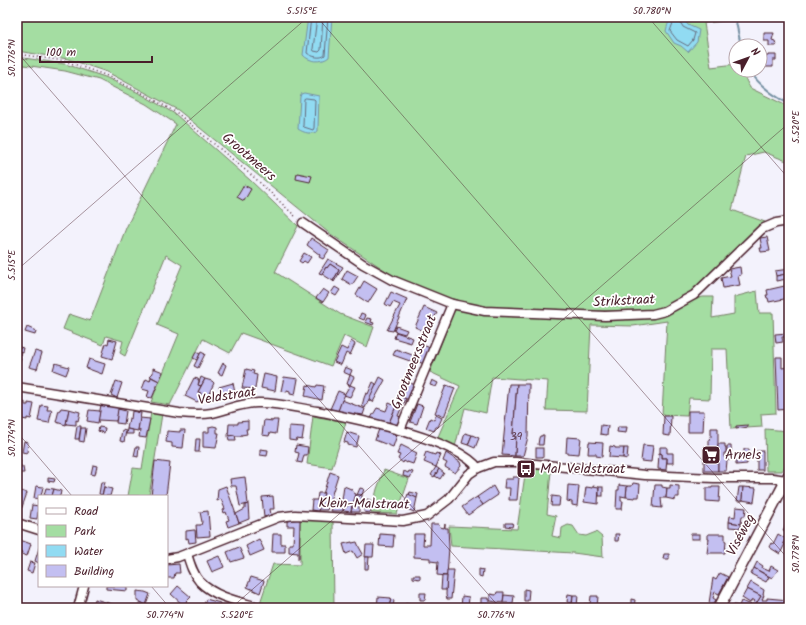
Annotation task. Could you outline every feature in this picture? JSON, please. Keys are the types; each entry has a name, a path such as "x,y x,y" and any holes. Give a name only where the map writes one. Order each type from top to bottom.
{"main road":[{"name":"Viséweg","path":"718,608 788,477"}],"street":[{"name":"Strikstraat","path":"452,304 485,311 556,315 605,316 653,314 665,311 694,295 762,228 776,223 789,222"},
{"path":"303,223 363,264 392,280 452,304"},
{"name":"Grootmeersstraat","path":"400,430 452,304"},
{"name":"Veldstraat","path":"17,387 179,414 203,415 257,402 289,406 400,430 451,449 473,461 478,468"},
{"name":"Klein-Malstraat","path":"168,560 178,558 279,517 295,515 403,521 427,516 449,499 470,474 478,468 494,462 510,461 644,475 714,478 788,477"},
{"path":"17,523 38,530"},
{"path":"187,554 192,570 199,581 212,591 234,601 262,608"},
{"path":"78,608 84,587"}],"path":[{"name":"Grootmeers","path":"17,54 65,61 106,75 177,113 256,178 303,223"}],"green space":[{"path":"17,17 734,17 734,20 704,23 711,67 728,65 728,78 745,78 750,88 789,107 789,162 764,152 746,156 732,210 765,222 697,290 662,309 643,311 544,311 483,308 451,300 392,275 329,233 178,110 107,72 68,59 17,51"},
{"path":"17,57 65,64 105,77 141,94 175,114 250,180 298,226 275,272 340,314 374,327 367,347 344,336 331,366 241,333 230,353 203,339 170,405 151,402 179,334 157,325 182,265 166,255 125,356 120,353 123,341 106,336 103,345 63,329 69,314 90,321 126,228 176,124 146,104 99,80 65,71 17,64"},
{"path":"757,291 759,313 773,313 776,413 761,414 762,427 731,429 727,349 711,349 710,399 689,398 687,416 662,415 667,321 633,326 591,325 587,411 546,410 548,381 492,377 486,413 465,408 455,447 437,439 460,386 430,372 455,308 618,319 703,297 713,297 712,318 734,314 734,297"},
{"path":"151,412 162,414 149,495 128,495 133,468 142,469"},
{"path":"313,416 346,422 332,468 307,464"},
{"path":"765,429 789,431 789,460 782,471 766,471"},
{"path":"526,468 551,471 547,514 556,516 552,536 561,538 562,528 568,525 573,526 579,535 586,536 596,532 602,537 603,557 573,553 451,546 449,526 517,529"},
{"path":"384,470 409,479 397,514 371,513 377,489"},
{"path":"300,519 333,521 334,608 280,608 260,603 273,564 300,565"}],"water":[{"path":"308,17 332,17 329,57 326,59 316,61 303,55"},
{"path":"678,17 683,19 688,25 699,30 697,42 688,52 681,46 674,43 666,31 669,21"},
{"path":"304,93 319,96 318,131 313,133 298,129 300,97 301,94"}],"building":[{"path":"764,33 774,33 772,40 775,41 776,46 769,46 768,38 764,38"},
{"path":"776,55 776,60 773,60 773,67 768,67 768,56"},
{"path":"297,173 312,176 310,182 296,179"},
{"path":"244,185 251,189 244,201 237,197"},
{"path":"767,237 770,251 761,252 760,248 762,248 760,238"},
{"path":"311,238 329,250 323,259 307,245"},
{"path":"304,253 311,257 307,263 304,261 302,263 299,261"},
{"path":"328,259 343,267 334,282 333,281 339,270 330,264 327,268 326,267 322,274 319,273"},
{"path":"330,264 339,270 333,281 322,274 326,267 327,268"},
{"path":"740,267 741,275 738,276 740,285 723,288 721,278 731,276 729,269"},
{"path":"789,269 789,274 776,276 775,271"},
{"path":"347,270 358,276 352,285 342,279"},
{"path":"786,274 787,279 776,281 776,276"},
{"path":"364,281 377,289 368,303 356,295"},
{"path":"789,285 789,298 769,302 766,295 768,295 767,290"},
{"path":"335,287 340,290 336,296 331,293"},
{"path":"323,289 329,293 323,302 316,298"},
{"path":"391,292 407,299 393,331 387,330 400,305 393,302 390,307 385,304"},
{"path":"424,307 437,313 426,332 415,327"},
{"path":"361,313 366,315 364,320 359,318"},
{"path":"367,318 372,319 371,322 374,323 373,325 365,322"},
{"path":"396,326 407,330 405,334 394,331"},
{"path":"27,327 36,331 35,335 25,332"},
{"path":"396,332 413,338 411,343 394,338"},
{"path":"788,333 788,337 782,337 783,342 776,343 775,334"},
{"path":"109,339 117,341 112,359 102,356 106,343 108,344"},
{"path":"351,341 355,344 350,355 346,353 341,365 334,362 341,347 347,350"},
{"path":"422,345 431,348 424,364 393,355 396,349 415,356 417,350 419,351"},
{"path":"17,346 23,348 22,352 18,352 21,353 19,358 21,358 18,365"},
{"path":"35,351 42,353 37,369 29,367"},
{"path":"196,352 200,354 197,360 193,358"},
{"path":"201,352 205,354 198,368 194,366"},
{"path":"776,357 782,357 782,368 789,367 789,409 778,410"},
{"path":"89,359 105,364 102,374 86,368"},
{"path":"55,363 69,367 66,375 53,370"},
{"path":"223,363 226,365 222,375 218,373"},
{"path":"345,367 352,370 350,375 343,372"},
{"path":"153,368 163,372 159,381 150,376 153,373"},
{"path":"246,369 254,371 253,374 257,375 255,389 242,388"},
{"path":"264,374 277,377 275,391 261,388"},
{"path":"350,375 354,377 350,385 347,384"},
{"path":"151,377 159,381 152,398 147,397 149,391 142,389 146,379 150,381"},
{"path":"201,377 205,379 201,386 198,385"},
{"path":"284,377 298,379 295,395 290,394 290,391 287,390 287,392 281,391"},
{"path":"380,377 385,380 373,402 369,400"},
{"path":"194,378 198,379 198,385 201,386 198,392 201,393 200,400 197,402 185,396"},
{"path":"205,379 214,383 206,400 200,397 201,393 198,392"},
{"path":"432,380 438,383 436,387 430,385"},
{"path":"116,381 122,383 117,398 111,395"},
{"path":"406,381 415,385 409,400 400,396"},
{"path":"373,382 376,384 365,408 362,406 364,398 366,393 368,394"},
{"path":"233,383 235,393 222,397 219,387"},
{"path":"509,384 517,384 513,435 516,436 515,456 502,455"},
{"path":"517,384 529,384 528,437 523,456 515,456 516,436 513,435"},
{"path":"307,385 316,387 317,385 324,386 322,400 305,396"},
{"path":"350,385 355,387 350,397 344,395"},
{"path":"446,385 455,388 444,417 435,413"},
{"path":"338,391 345,394 338,411 330,409"},
{"path":"400,396 406,399 404,403 398,401"},
{"path":"342,400 365,409 363,415 357,414 356,416 338,411"},
{"path":"25,402 25,405 28,405 28,403 34,404 31,419 27,418 27,420 22,419 22,415 18,413 20,405"},
{"path":"389,403 396,406 389,423 371,418 377,408 386,411"},
{"path":"397,404 402,406 398,416 401,417 398,426 389,423"},
{"path":"417,404 423,406 417,424 410,422"},
{"path":"41,405 48,406 47,410 52,410 49,423 38,421"},
{"path":"101,405 119,408 116,421 98,420"},
{"path":"61,408 69,409 66,425 56,422 59,410"},
{"path":"69,409 80,412 78,421 76,420 76,425 66,424"},
{"path":"118,409 126,411 124,424 116,423"},
{"path":"89,410 100,411 98,423 87,421"},
{"path":"132,411 141,413 138,431 127,429"},
{"path":"688,411 704,411 703,432 688,432"},
{"path":"436,415 442,418 438,427 436,427 434,431 426,428 430,418 434,420"},
{"path":"664,416 671,416 670,436 663,435"},
{"path":"140,418 150,419 146,438 139,437 140,430 138,430"},
{"path":"264,420 278,420 276,434 270,433 269,436 262,435"},
{"path":"248,421 248,429 246,429 247,434 241,436 228,436 229,424 238,424 238,422"},
{"path":"601,425 608,426 607,435 600,434"},
{"path":"748,425 748,427 736,429 736,426"},
{"path":"77,426 81,426 79,439 75,439"},
{"path":"289,426 304,427 302,440 289,440"},
{"path":"99,427 105,428 104,433 98,431"},
{"path":"209,427 217,427 217,433 219,433 216,448 203,447 203,432 209,432"},
{"path":"618,427 627,427 626,433 617,432"},
{"path":"81,428 86,428 84,442 79,441"},
{"name":"Arnels","path":"711,428 718,428 718,471 704,471 704,448 709,448"},
{"path":"127,429 133,430 133,434 126,434"},
{"path":"379,429 397,435 393,447 375,440"},
{"path":"122,430 126,431 124,442 120,441"},
{"path":"180,430 185,430 183,448 172,447 172,443 166,442 167,431 180,432"},
{"path":"347,432 359,436 356,447 348,445 348,443 344,442"},
{"path":"465,433 472,435 468,445 462,443"},
{"path":"235,435 236,440 229,440 228,436"},
{"path":"472,435 479,438 475,448 468,445"},
{"path":"544,435 543,445 538,445 539,438"},
{"path":"567,437 581,438 579,454 566,453"},
{"path":"196,439 200,439 199,452 195,452"},
{"path":"24,441 28,442 27,453 22,452"},
{"path":"589,442 603,443 602,457 596,456 596,454 588,454"},
{"path":"718,444 725,444 726,447 724,457 727,457 726,471 718,471"},
{"path":"296,445 308,447 307,455 304,455 302,463 297,462 299,453 295,452"},
{"path":"401,445 417,453 413,464 404,461 403,463 398,459 400,455 397,454"},
{"path":"643,445 653,446 651,462 641,461"},
{"path":"610,446 615,448 624,448 623,458 609,457"},
{"path":"727,446 731,446 732,460 727,460"},
{"path":"136,447 139,447 138,457 134,456"},
{"path":"660,447 667,447 667,453 673,453 673,463 667,463 667,458 662,458"},
{"path":"536,448 543,448 543,457 536,457"},
{"path":"624,448 628,448 627,459 623,458"},
{"path":"260,449 268,450 267,456 260,455"},
{"path":"744,449 749,449 747,464 736,465 736,455 744,455"},
{"path":"757,451 763,451 763,470 757,470"},
{"path":"426,452 441,455 436,467 424,462"},
{"path":"446,453 460,462 461,466 455,473 445,467 447,463 443,461"},
{"path":"659,453 662,454 662,458 667,458 666,470 658,469"},
{"path":"17,459 21,460 20,465 23,467 24,473 17,473"},
{"path":"155,461 170,463 166,495 151,495"},
{"path":"93,465 97,466 95,475 91,474"},
{"path":"436,467 439,469 434,477 431,475"},
{"path":"439,469 444,473 440,479 435,476"},
{"path":"404,471 408,473 409,471 413,472 410,478 403,476"},
{"path":"330,472 338,475 327,510 318,510"},
{"path":"245,477 248,504 240,506 236,486 231,486 230,479"},
{"path":"513,477 519,477 517,500 509,500 510,488 504,488 505,479 513,479"},
{"path":"48,478 55,479 54,482 48,481"},
{"path":"101,482 105,482 102,495 99,494"},
{"path":"633,483 640,484 639,497 626,497 627,486 632,486"},
{"path":"568,485 579,486 577,506 572,505 572,502 567,501"},
{"path":"619,485 627,486 626,497 621,496 621,501 623,501 622,509 616,509 617,490 619,490"},
{"path":"655,485 662,485 662,487 667,488 666,498 661,498 662,508 653,507"},
{"path":"670,485 679,486 679,497 675,497 675,500 666,498 667,488 670,488"},
{"path":"36,486 43,487 41,495 38,495 38,499 34,498"},
{"path":"226,486 239,523 228,527 226,521 229,520 226,512 224,513 223,510 225,509 221,499 217,501 218,489"},
{"path":"344,486 351,489 356,494 353,504 344,503 343,511 331,511 334,504 335,505 336,499 342,500"},
{"path":"493,486 498,495 483,505 477,497"},
{"path":"593,486 599,487 598,504 584,502 586,487 593,488"},
{"path":"104,487 112,489 110,495 102,495"},
{"path":"599,487 603,487 603,496 599,496"},
{"path":"720,487 719,502 706,501 706,488"},
{"path":"739,487 743,487 742,501 737,501"},
{"path":"743,487 756,488 754,502 742,500"},
{"path":"46,488 54,489 52,495 44,495"},
{"path":"360,488 364,489 362,495 357,495"},
{"path":"54,489 61,491 60,495 52,495"},
{"path":"21,491 27,493 21,510 17,509 17,493 20,494"},
{"path":"410,492 418,494 417,498 409,495"},
{"path":"318,493 324,493 318,511 311,510 312,500 317,500"},
{"path":"408,494 417,498 414,512 407,509 406,505 404,505"},
{"path":"356,495 362,495 362,503 359,503 359,512 351,512"},
{"path":"273,496 274,509 270,509 271,515 264,517 262,497"},
{"path":"552,496 560,497 559,506 551,506"},
{"path":"477,497 483,505 468,515 462,507"},
{"path":"367,499 373,501 370,513 364,512"},
{"path":"344,503 352,504 351,512 343,511"},
{"path":"248,504 249,519 239,523 236,514 245,509 245,505"},
{"path":"32,505 38,506 37,519 30,518"},
{"path":"736,507 746,508 745,516 742,516 741,524 729,522 730,516 735,517"},
{"path":"208,511 210,536 197,537 196,525 201,525 202,522 200,512"},
{"path":"788,518 789,519 789,533 783,530"},
{"path":"300,519 298,559 298,553 289,552 289,544 293,544 294,526 287,526 287,521"},
{"path":"729,522 741,524 741,528 729,527"},
{"path":"505,523 513,523 512,527 505,526"},
{"path":"431,524 438,524 440,527 444,528 445,524 445,528 448,528 449,547 447,576 437,575 438,562 430,561 430,558 414,557 414,534 424,534 423,545 430,545"},
{"path":"195,530 196,542 189,543 188,538 186,539 186,531"},
{"path":"273,534 281,534 281,544 285,544 285,552 272,552"},
{"path":"380,534 394,535 393,547 379,546"},
{"path":"615,534 619,534 618,541 615,541"},
{"path":"691,534 700,534 700,539 691,539"},
{"path":"708,534 725,534 725,553 707,553 709,539"},
{"path":"778,534 786,539 783,543 785,544 780,554 769,547 771,543 773,544"},
{"path":"259,539 264,550 250,556 246,546"},
{"path":"20,540 31,544 27,556 21,554 22,552 17,550"},
{"path":"357,542 363,554 357,558 353,551 346,554 343,544"},
{"path":"366,545 374,545 373,557 365,557"},
{"path":"239,547 244,558 231,562 227,552"},
{"path":"38,551 38,562 35,561"},
{"path":"664,554 669,554 669,559 663,559"},
{"path":"219,556 224,567 212,572 207,561"},
{"path":"365,557 369,557 368,569 365,569"},
{"path":"30,562 35,563 32,573 27,571"},
{"path":"757,562 763,566 762,568 769,571 771,566 778,570 772,578 754,568"},
{"path":"179,564 180,573 175,573 174,578 168,578 168,565"},
{"path":"754,568 769,577 766,582 751,574"},
{"path":"479,569 483,570 482,577 479,576"},
{"path":"447,570 454,570 451,599 447,599 446,595"},
{"path":"720,573 728,577 719,594 715,592 713,598 716,600 714,603 709,603 713,578 716,580"},
{"path":"413,575 420,575 420,579 413,578"},
{"path":"442,576 447,576 446,590 441,590"},
{"path":"251,577 264,581 260,593 247,587"},
{"path":"751,582 764,590 762,600 767,600 767,598 789,600 789,608 754,607 761,596 747,589"},
{"path":"178,586 191,597 183,605 171,594"},
{"path":"106,587 127,587 127,591 106,589"},
{"path":"524,589 529,590 528,601 524,601"},
{"path":"747,589 761,596 754,607 739,606 741,601 752,605 755,601 752,599 750,603 742,598"},
{"path":"137,591 150,594 146,605 137,600"},
{"path":"497,592 504,592 503,603 490,601 490,594 496,595"},
{"path":"420,593 426,593 425,600 420,600"},
{"path":"568,594 573,595 572,603 567,602"},
{"path":"504,595 514,596 513,603 503,603"},
{"path":"573,595 578,595 576,608 572,608"},
{"path":"462,596 469,597 468,608 461,608"},
{"path":"591,596 598,596 597,608 584,608 584,604 590,604"},
{"path":"378,597 391,598 389,608 377,608"},
{"path":"481,598 488,598 488,600 490,600 489,608 479,608 481,605"},
{"path":"95,599 118,606 118,608 93,608"},
{"path":"206,599 220,603 219,608 203,608"},
{"path":"391,599 394,600 393,608 389,608"},
{"path":"631,599 635,600 634,607 631,606"},
{"path":"140,602 146,605 145,608 137,608"},
{"path":"406,603 416,604 415,608 406,608"},
{"path":"734,605 745,606 744,608 733,608"}],"waterway":[{"path":"735,17 739,38"},
{"path":"755,78 767,89 789,104"}],"place":[{"name":"Arnels","path":"711,455"},
{"name":"Mal Veldstraat","path":"526,469"}]}
